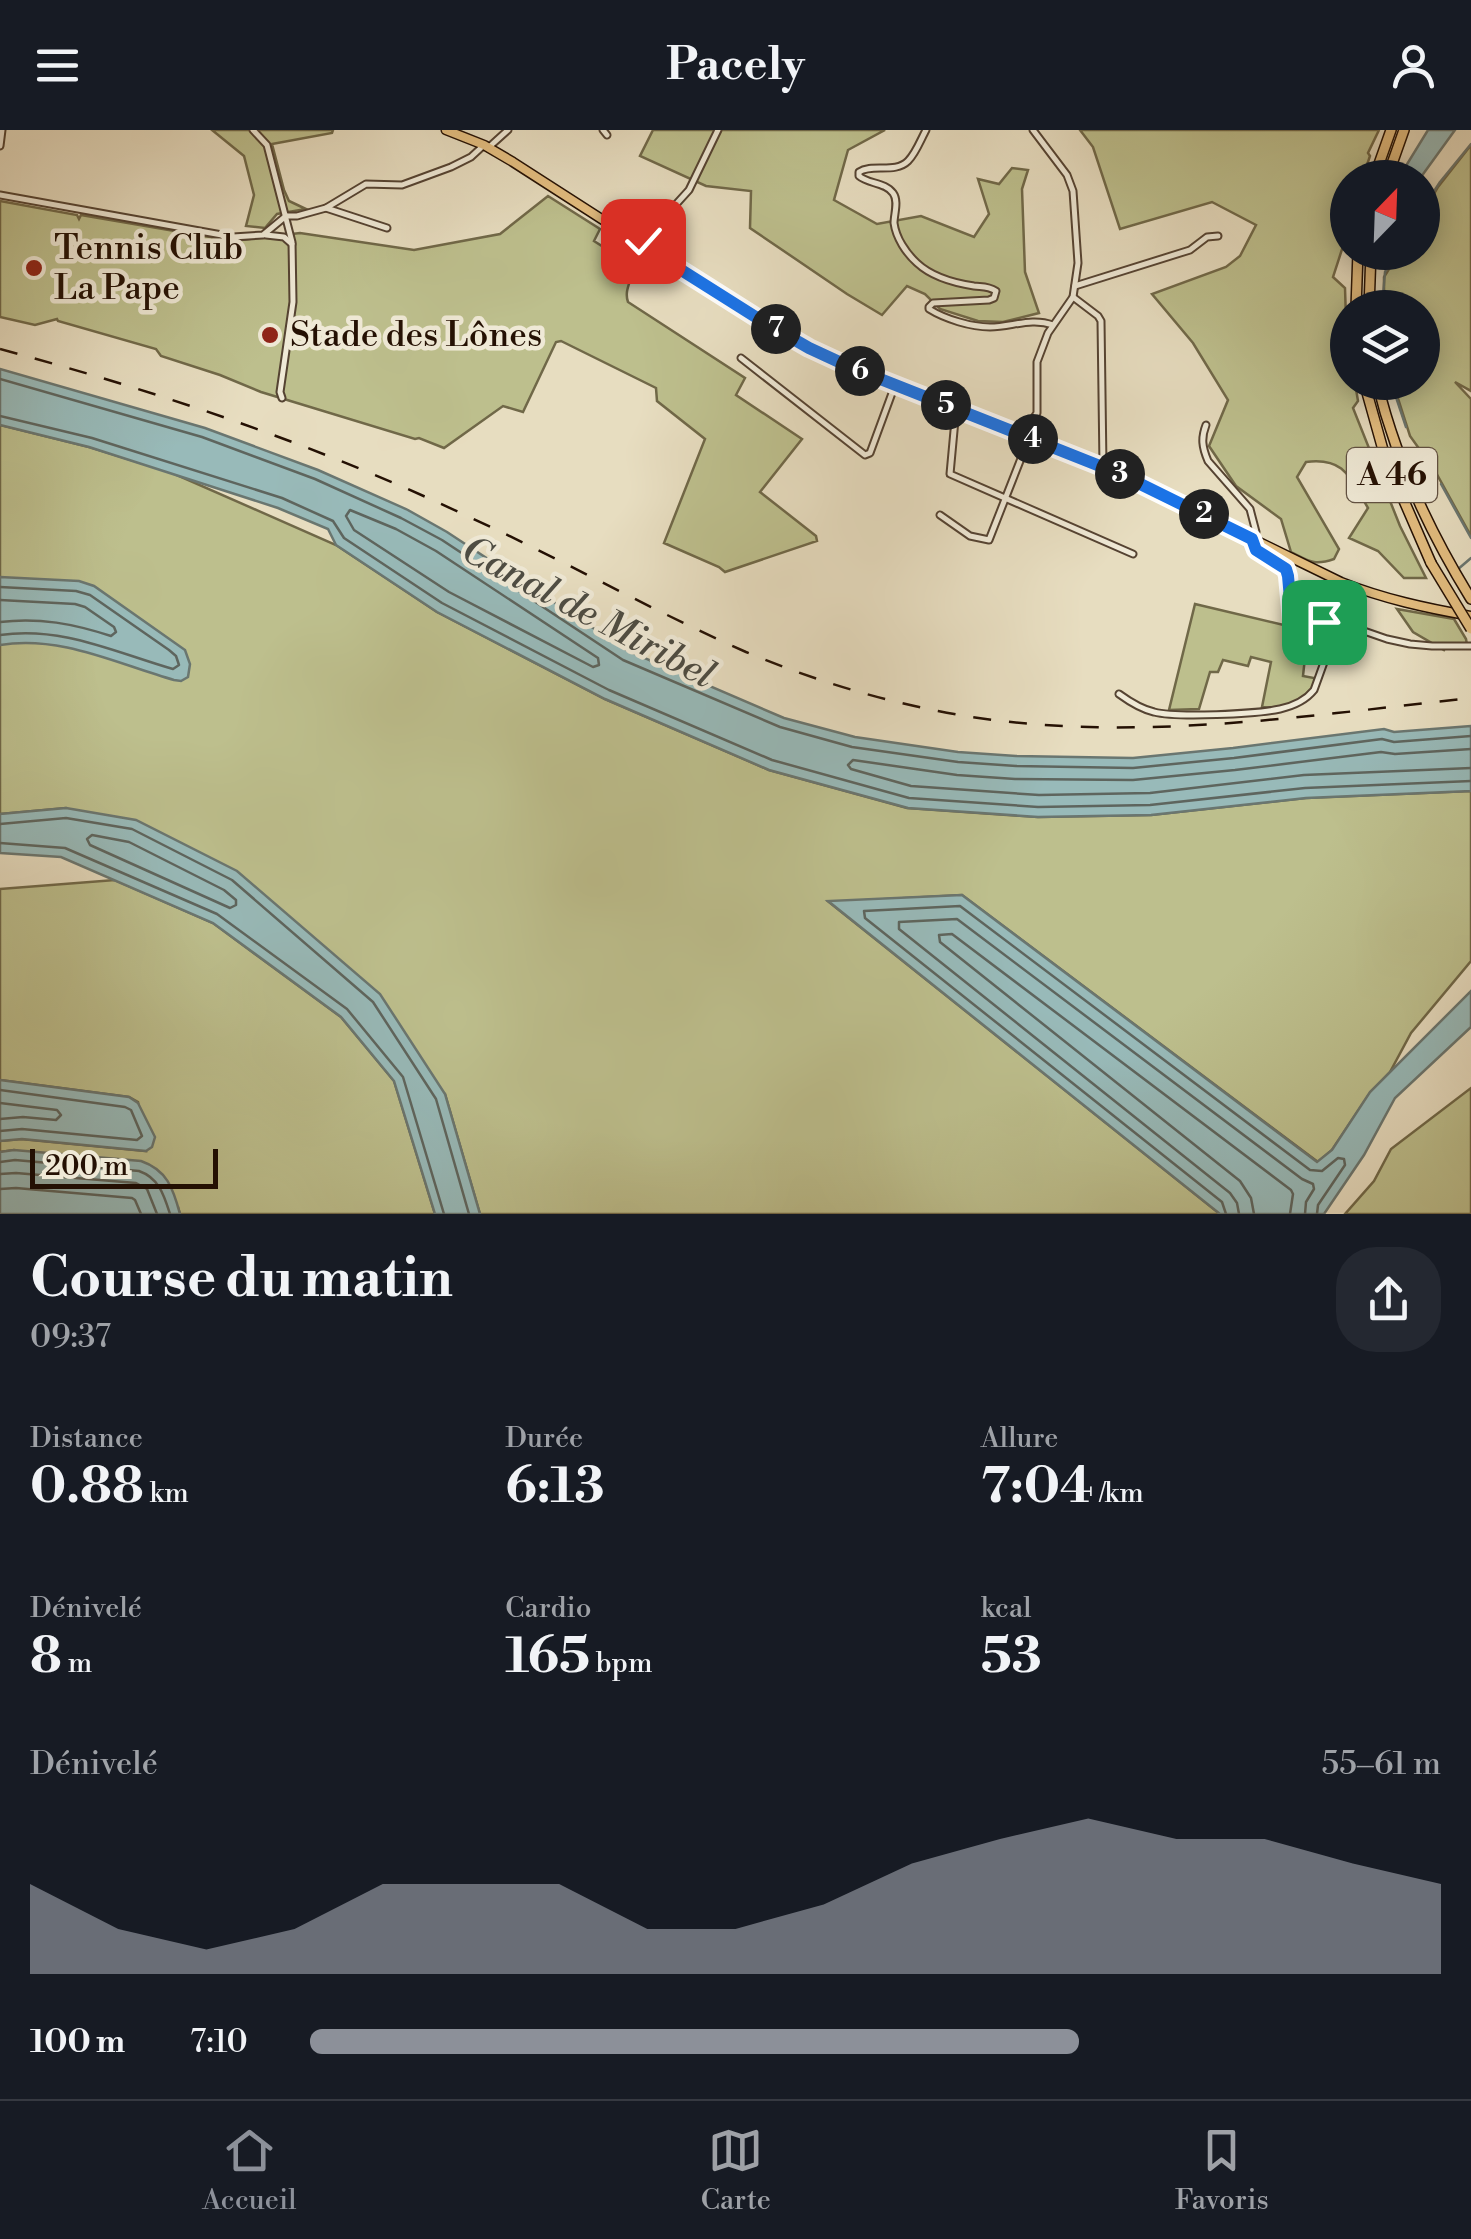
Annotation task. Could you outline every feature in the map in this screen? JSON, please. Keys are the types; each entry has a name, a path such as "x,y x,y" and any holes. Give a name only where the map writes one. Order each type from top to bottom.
{"highway":[{"path":"1380,160 1391,130"},
{"path":"1393,160 1404,130"},
{"name":"A 46","path":"1369,400 1400,496 1431,563 1471,629"},
{"name":"A 46","path":"1382,400 1409,483 1444,556 1471,599"}],"main road":[{"path":"446,130 486,147 809,348 1103,467 1318,572 1416,607 1471,616"}],"street":[{"path":"0,146 2,130"},
{"path":"252,130 267,145 292,244 293,302 282,398"},
{"path":"263,235 286,216 326,208 366,184 402,185 451,168 508,130"},
{"path":"640,244 689,190 718,130"},
{"path":"926,130 904,164 864,167 858,172 864,181 892,192 899,239 916,263 937,276 996,291 989,300 934,303 929,309 982,326 1036,320 1053,324"},
{"path":"940,515 975,538 991,538 1037,412 1037,362 1053,324 1073,297 1078,262 1073,191 1067,174 1033,130"},
{"path":"0,194 217,236 284,237 292,244"},
{"path":"326,208 387,228"},
{"path":"1075,286 1190,250 1208,237 1218,236"},
{"path":"1073,297 1100,321 1103,467"},
{"path":"741,358 865,455 870,452 895,385"},
{"path":"956,409 950,474 1134,554"},
{"path":"1206,424 1204,453 1250,509 1256,550 1287,572 1292,621 1342,623 1410,644 1471,646"},
{"path":"1119,694 1148,711 1166,714 1280,709 1314,690 1342,623"}],"green space":[{"path":"212,130 333,130 272,144 289,201 306,209 277,214 265,228 246,226 254,195 244,156"},
{"path":"653,130 885,130 848,150 834,200 877,224 921,216 974,237 989,214 978,179 999,184 1012,168 1028,170 1022,189 1025,272 1039,313 1003,322 978,321 940,309 925,294 907,286 882,315 750,228 751,191 706,186 640,156"},
{"path":"1080,130 1379,130 1369,160 1330,160 1330,270 1335,270 1333,277 1345,290 1330,290 1330,400 1358,400 1353,408 1400,526 1426,578 1404,578 1378,551 1349,538 1368,508 1351,479 1338,466 1306,462 1297,477 1339,549 1334,559 1327,561 1312,562 1291,552 1281,519 1236,486 1209,446 1228,400 1193,343 1152,294 1226,267 1240,256 1256,225 1212,202 1120,229 1093,147"},
{"path":"1471,145 1471,391 1455,382 1471,399 1471,536 1435,471 1410,436 1398,400 1440,400 1440,290 1384,290 1388,270 1440,270 1440,184"},
{"path":"548,196 600,229 594,241 632,265 628,302 745,378 736,395 802,439 760,492 816,536 817,541 725,572 664,543 705,439 657,401 656,388 561,341 556,342 523,412 503,406 444,448 261,392 161,356 156,349 57,319 35,325 0,317 0,201 77,215 79,219 81,215 233,241 300,233 414,250 500,234"},
{"path":"0,425 170,472 336,545 437,612 605,699 769,770 907,808 1038,817 1151,815 1306,798 1471,791 1471,961 1411,1033 1390,1072 1370,1093 1332,1150 1318,1162 962,895 829,902 1220,1214 480,1214 445,1094 66,808 0,814"},
{"path":"1195,604 1288,626 1286,646 1306,648 1303,676 1314,678 1315,684 1292,703 1262,707 1271,662 1251,657 1248,666 1223,660 1218,672 1210,672 1199,709 1169,710"},
{"path":"1397,609 1454,619 1467,645 1447,645 1444,650 1413,632"},
{"path":"115,880 213,923 341,1017 394,1081 435,1214 180,1214 178,1207 14,1150 0,1152 0,1141 21,1139 146,1151 138,1102 129,1097 0,1080 0,889"},
{"path":"1471,1088 1471,1214 1345,1214 1374,1181 1391,1149"}],"water":[{"path":"1428,130 1455,130 1433,160 1410,160"},
{"name":"Canal de Miribel","path":"0,369 205,428 318,470 406,509 628,651 784,718 855,737 958,752 1133,758 1384,729 1394,732 1471,726 1471,791 1306,798 1151,815 1038,817 908,808 769,770 605,699 437,612 336,545 328,529 278,508 89,447 0,425"},
{"path":"0,577 79,581 94,586 185,650 190,664 188,677 174,680 67,647 0,645"},
{"path":"66,808 136,820 237,871 380,994 445,1094 480,1214 435,1214 394,1081 341,1017 213,923 61,857 0,853 0,814"},
{"path":"962,895 1317,1162 1332,1150 1370,1092 1471,991 1471,1027 1395,1098 1364,1155 1324,1214 1220,1214 828,901"},
{"path":"0,1080 129,1097 138,1103 155,1137 152,1147 146,1151 22,1139 0,1141"},
{"path":"0,1152 141,1161 157,1169 168,1181 180,1214 0,1214"}],"waterway":[{"path":"1440,182 1471,144"},
{"path":"1384,290 1386,270"},
{"path":"1397,400 1406,427"},
{"path":"1441,484 1471,538"},
{"path":"1457,570 1471,558"}],"railway":[{"path":"0,349 179,402 296,443 467,516 746,652 840,686 913,706 1004,721 1138,727 1271,720 1471,698"}],"place":[{"name":"Tennis Club La Pape","path":"34,268"},
{"name":"Stade des Lônes","path":"270,335"}],"route":[{"path":"643,241 640,244 809,348 1120,474 1252,539 1256,550 1286,569 1292,621 1324,622"}]}
